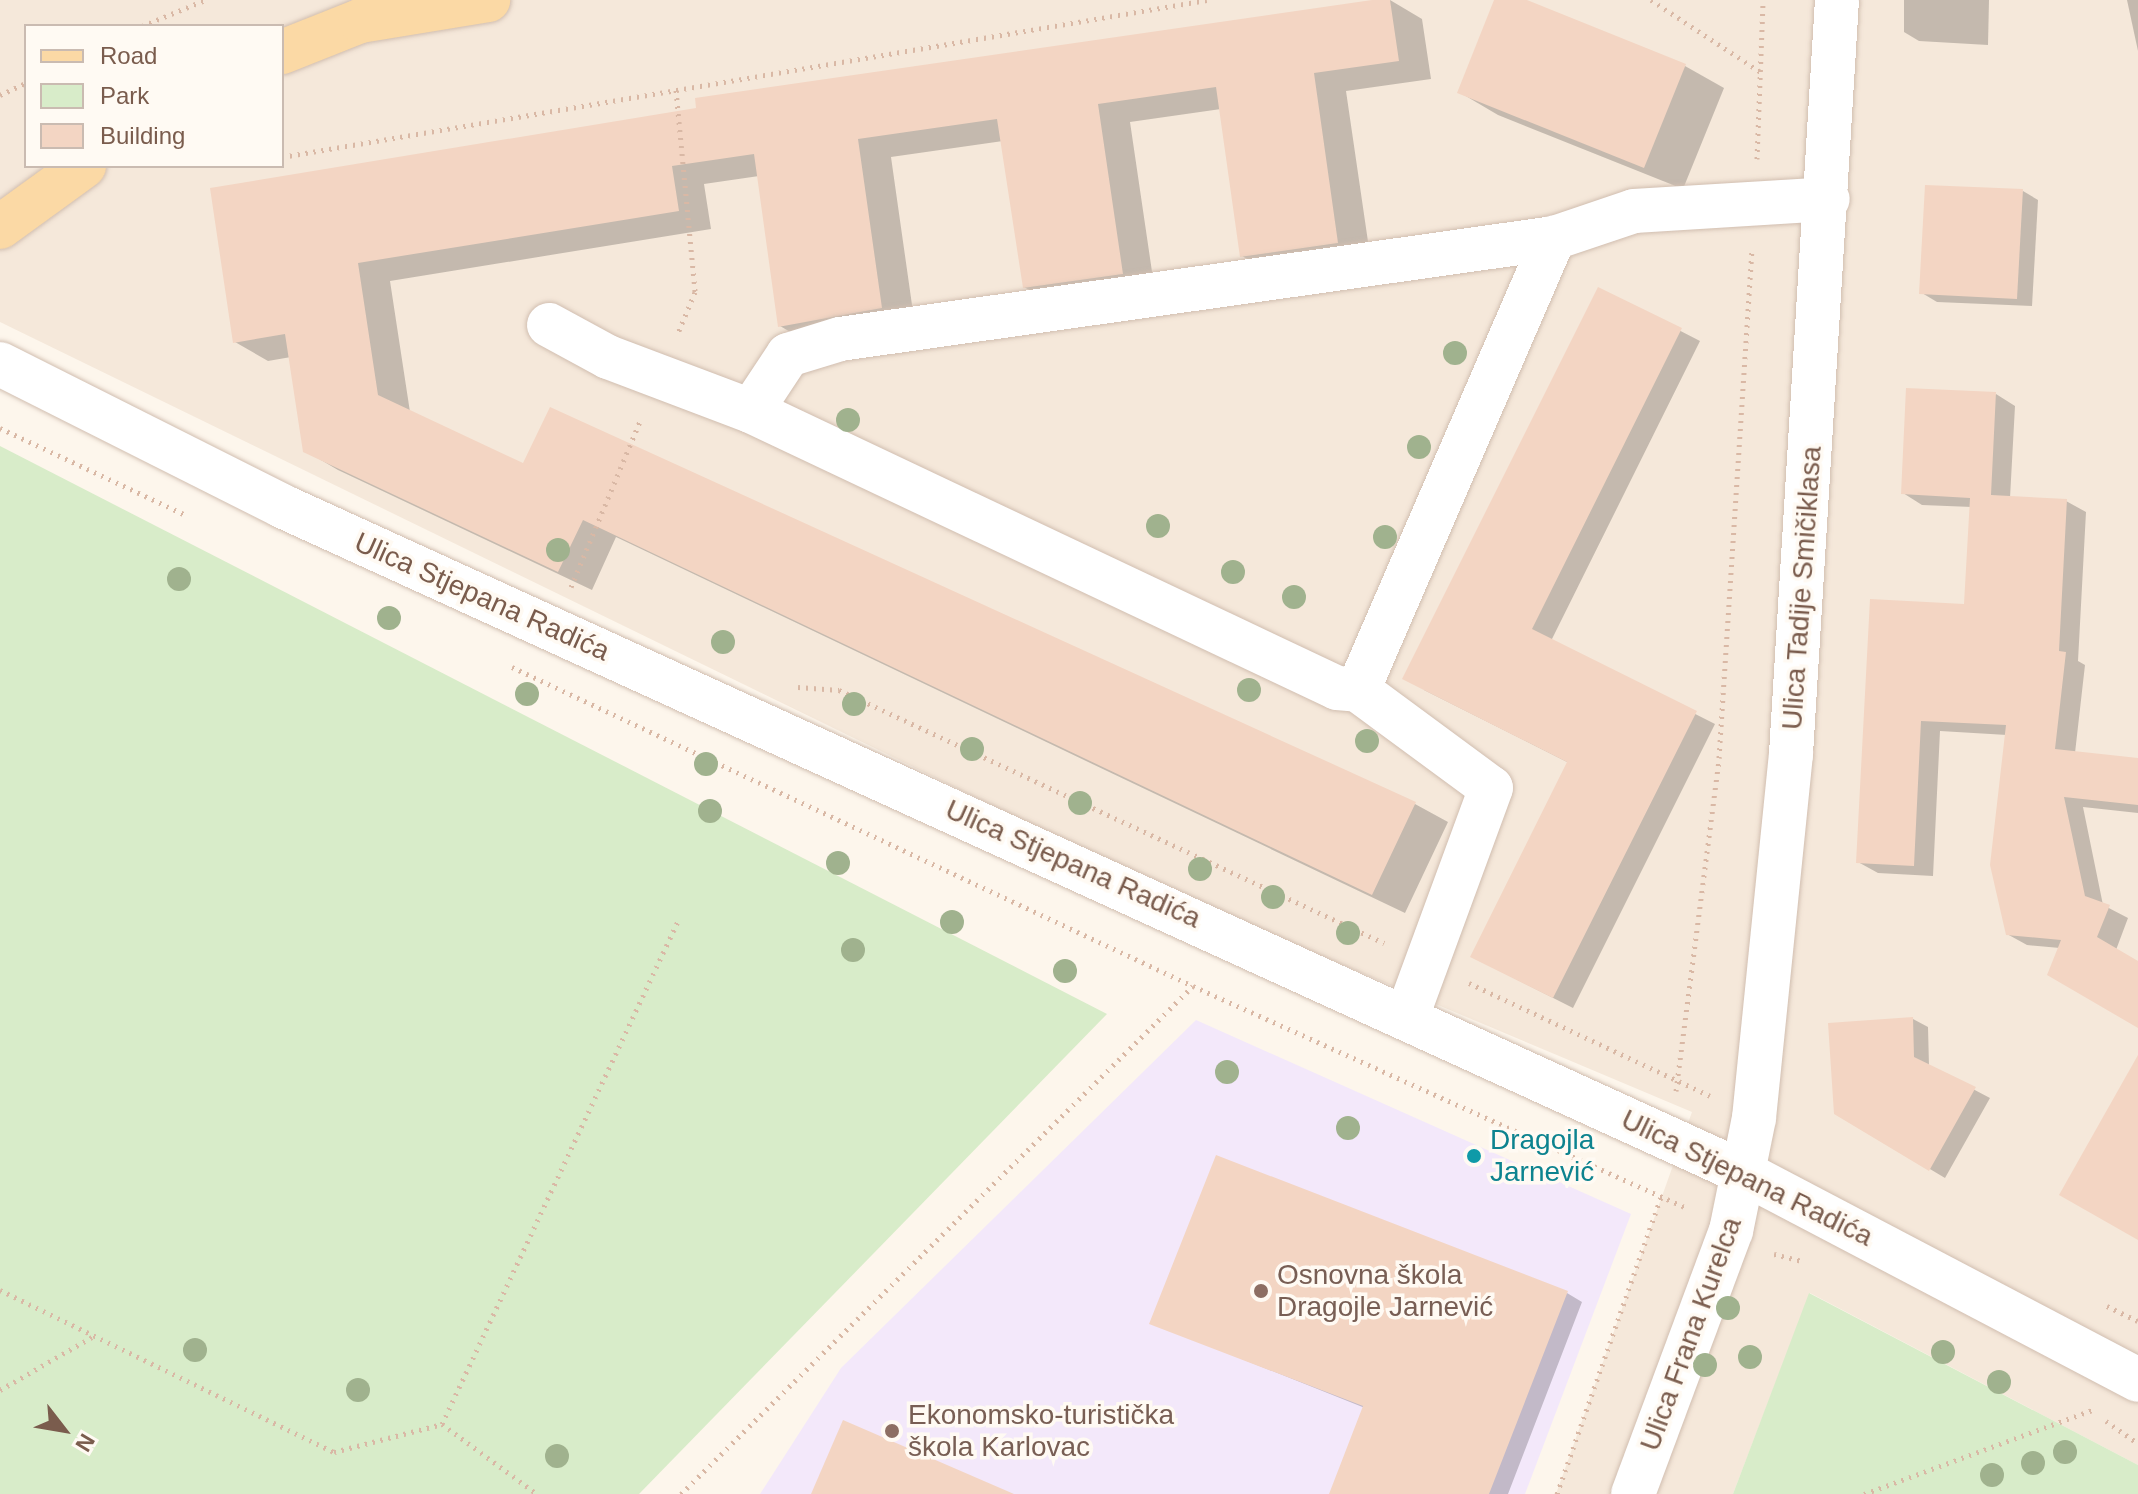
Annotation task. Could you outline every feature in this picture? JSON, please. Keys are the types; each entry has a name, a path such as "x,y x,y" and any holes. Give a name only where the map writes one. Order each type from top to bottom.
{"main road":[{"path":"284,51 360,21 488,0"},
{"path":"0,227 81,168"}],"street":[{"name":"Ulica Tadije Smičiklasa","path":"1744,1173 1754,1118 1791,754 1828,199 1837,0"},
{"path":"751,411 788,355 840,339 1554,238 1634,211 1755,201 1828,199"},
{"path":"1358,690 1554,238"},
{"path":"549,325 608,357 751,411 1337,688 1358,690 1491,788 1407,1016"},
{"name":"Ulica Stjepana Radića","path":"0,364 282,506 1407,1016 1744,1173 2138,1380"},
{"name":"Ulica Frana Kurelca","path":"1633,1494 1731,1231 1744,1173"}],"path":[{"path":"147,24 205,0"},
{"path":"284,157 1207,0"},
{"path":"1651,0 1763,74"},
{"path":"1557,1494 1662,1195 1666,1137 1678,1080 1719,758 1763,74 1763,0"},
{"path":"0,95 24,84"},
{"path":"567,595 695,292 676,90"},
{"path":"0,428 194,518"},
{"path":"506,664 1193,986 1662,1195 1731,1231"},
{"path":"785,686 839,690 1678,1080"},
{"path":"442,1424 678,921"},
{"path":"681,1494 1193,986"},
{"path":"0,1290 334,1452 442,1424"},
{"path":"0,1390 94,1336"},
{"path":"1864,1494 2090,1409 2138,1443"},
{"path":"442,1424 537,1494"}],"shaded area":[{"path":"0,0 2138,0 2138,1465 1810,1293 1733,1494 1556,1494 1692,1112 1172,893 0,322"},
{"name":"Osnovna škola Dragojle Jarnević","path":"1196,1020 1631,1214 1525,1494 760,1494 841,1368"}],"green space":[{"path":"0,446 1107,1014 639,1494 0,1494"},
{"path":"1809,1293 2138,1465 2138,1494 1733,1494"}],"building":[{"path":"1372,0 1390,0 1399,61 1314,73 1338,243 1240,257 1216,87 1098,104 1123,274 1023,288 997,119 858,139 882,308 778,327 754,154 672,166 679,211 358,263 378,395 523,463 550,407 1416,802 1372,895 583,520 558,572 303,452 285,334 233,343 210,188 696,108 695,98"},
{"path":"1494,0 1527,0 1686,64 1644,168 1457,93"},
{"path":"1925,185 2023,189 2017,299 1919,294"},
{"path":"1598,287 1682,328 1532,629 1697,711 1553,998 1470,957 1567,762 1402,679"},
{"path":"1906,388 1996,392 1991,495 2067,499 2059,651 2066,652 2055,749 2138,758 2138,805 2064,797 2085,896 2110,905 2097,937 2138,961 2138,1028 2047,975 2061,940 2006,935 1990,865 2006,725 1921,721 1914,866 1856,863 1870,599 1964,604 1970,498 1901,494"},
{"path":"1913,1017 1914,1057 1976,1087 1929,1171 1834,1114 1828,1023"},
{"path":"2138,1055 2138,1240 2059,1195"},
{"path":"1216,1155 1568,1291 1489,1494 1329,1494 1363,1406 1149,1324"},
{"path":"843,1420 1014,1494 811,1494"}],"place":[{"name":"Dragojla Jarnević","path":"1474,1156"},
{"name":"Osnovna škola Dragojle Jarnević","path":"1261,1291"},
{"name":"Ekonomsko-turistička škola Karlovac","path":"892,1431"}]}
